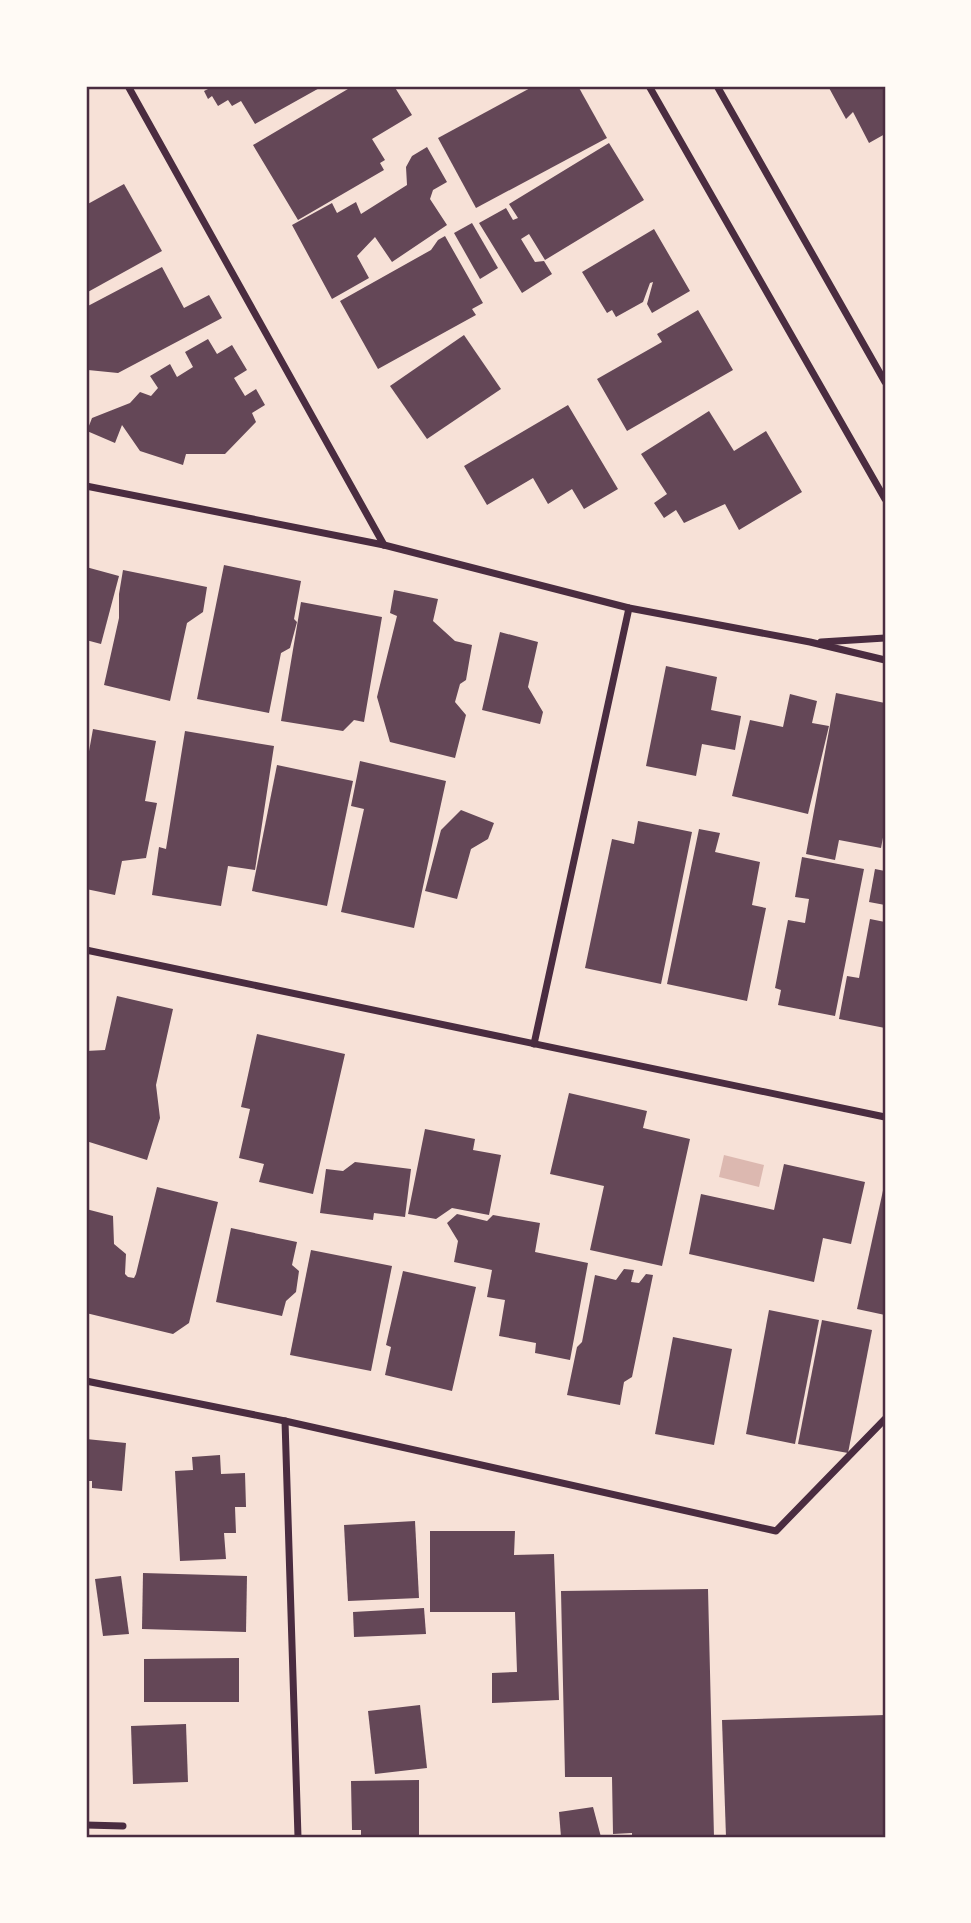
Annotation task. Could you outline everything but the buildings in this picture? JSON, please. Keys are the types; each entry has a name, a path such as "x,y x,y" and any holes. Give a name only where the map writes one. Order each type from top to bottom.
{"street":[{"path":"128,86 383,545"},
{"path":"649,86 885,499"},
{"path":"717,86 885,383"},
{"path":"86,486 383,545 629,608 810,642 885,660"},
{"path":"534,1044 629,608"},
{"path":"810,642 885,638"},
{"path":"86,950 885,1117"},
{"path":"86,1381 285,1421 776,1531 885,1419"},
{"path":"285,1421 298,1837"},
{"path":"86,1825 122,1826"}],"shaded area":[{"path":"724,1155 764,1165 759,1187 719,1177"}]}
